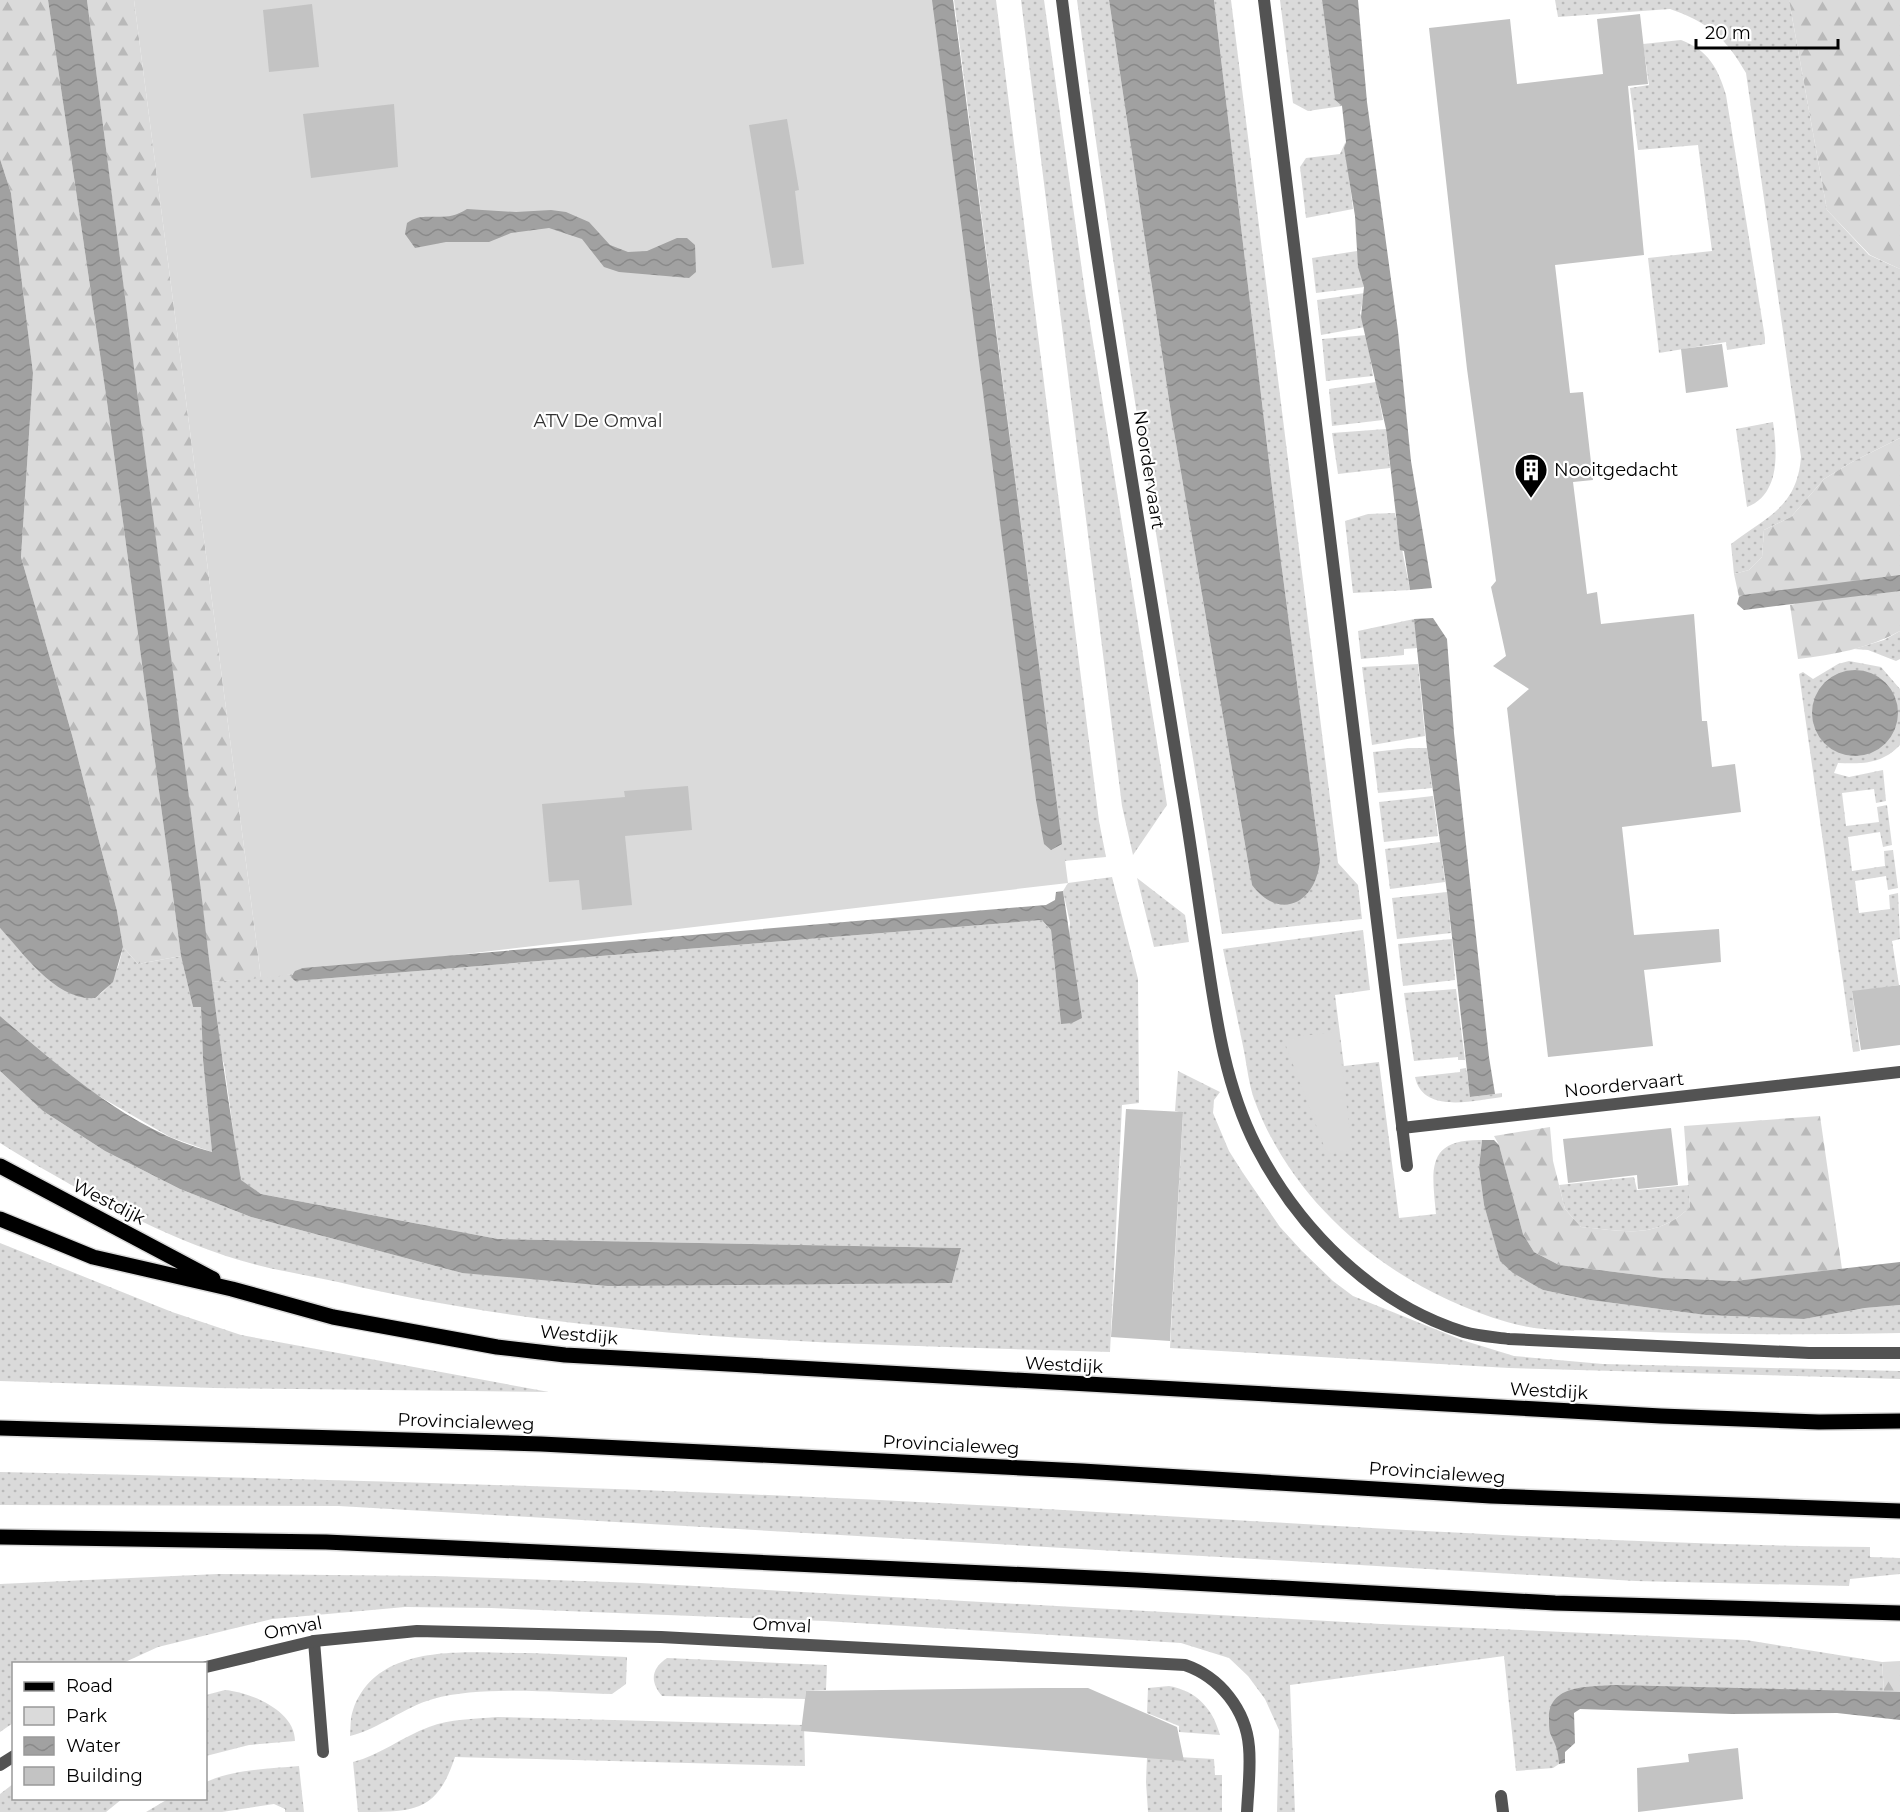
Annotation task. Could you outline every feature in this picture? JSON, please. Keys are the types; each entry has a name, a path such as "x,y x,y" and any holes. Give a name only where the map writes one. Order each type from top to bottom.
{"main road":[{"name":"Westdijk","path":"0,1166 232,1289"},
{"name":"Westdijk","path":"0,1219 93,1257 232,1289 333,1317 497,1347 565,1355 1661,1416 1819,1422 1900,1421"},
{"name":"Provincialeweg","path":"0,1428 541,1444 1093,1471 1491,1496 1900,1511"},
{"path":"0,1537 326,1542 1149,1580 1555,1603 1900,1613"}],"street":[{"name":"Noordervaart","path":"1062,0 1080,146 1224,1063 1255,1143 1275,1180 1311,1229 1348,1266 1391,1296 1430,1317 1465,1332 1509,1339 1809,1353 1900,1353"},
{"path":"1264,0 1407,1166"},
{"name":"Noordervaart","path":"1402,1128 1900,1072"},
{"name":"Omval","path":"207,1667 314,1641 417,1631 661,1637 1185,1665 1202,1671 1214,1680 1238,1711 1249,1747 1247,1812"},
{"path":"314,1641 323,1752"},
{"path":"1501,1796 1503,1812"}],"green space":[{"path":"0,0 48,0 107,402 181,956 138,964 123,947 117,911 72,735 21,557 33,373 11,193 0,159"},
{"path":"87,0 134,0 261,978 212,982"},
{"name":"ATV De Omval","path":"134,0 953,0 1068,883 261,978"},
{"path":"954,0 996,0 1099,821 1106,857 1064,861"},
{"path":"1021,0 1044,0 1085,292 1167,805 1133,855 1122,806"},
{"path":"1077,0 1109,0 1172,420 1252,885 1320,859 1280,554 1214,0 1231,0 1338,863 1358,885 1362,919 1222,934 1127,351"},
{"path":"1280,0 1322,0 1335,100 1342,106 1308,111 1293,103"},
{"path":"1555,0 1789,0 1827,210 1869,255 1900,269 1900,438 1824,479 1791,517 1764,530 1762,557 1749,570 1734,574 1731,544 1778,510 1793,488 1801,457 1746,73 1731,50 1715,33 1695,20 1670,9 1558,17"},
{"path":"1789,0 1900,0 1900,269 1870,255 1827,210"},
{"path":"1681,40 1698,49 1711,61 1726,95 1765,344 1727,350 1726,342 1659,353 1648,258 1712,251 1698,145 1638,150 1630,88 1649,85 1643,44"},
{"path":"1345,143 1353,209 1306,218 1300,167 1306,158 1340,154"},
{"path":"1357,251 1364,287 1316,293 1312,258"},
{"path":"1365,293 1360,313 1365,327 1321,335 1317,300"},
{"path":"1367,335 1373,376 1326,381 1322,339"},
{"path":"1376,382 1383,420 1332,426 1329,389"},
{"path":"1773,422 1775,458 1771,482 1758,501 1747,507 1736,429"},
{"path":"1386,429 1390,468 1338,474 1332,433"},
{"path":"1900,438 1900,631 1851,650 1798,659 1790,605 1795,604 1793,589 1739,597 1734,574 1749,570 1762,557 1764,530 1791,517 1824,479"},
{"path":"1395,513 1410,590 1353,593 1345,521 1368,514"},
{"path":"1414,619 1418,648 1404,649 1404,655 1361,659 1358,631"},
{"path":"1900,631 1900,659 1896,661 1868,650 1854,649 1884,640"},
{"path":"1849,661 1881,667 1900,689 1900,745 1886,756 1872,762 1838,763 1834,773 1849,777 1883,770 1886,801 1876,803 1874,789 1842,793 1846,826 1879,822 1877,807 1887,805 1892,845 1883,847 1880,832 1848,837 1852,871 1885,866 1884,851 1893,850 1898,888 1888,890 1886,876 1855,881 1859,913 1890,909 1889,895 1898,893 1900,939 1892,941 1899,985 1852,992 1860,1051 1853,1052 1799,674 1803,672 1813,679 1838,664"},
{"path":"1418,664 1425,736 1372,745 1362,667"},
{"path":"1427,748 1432,788 1378,793 1373,752"},
{"path":"1433,796 1438,836 1384,842 1379,802"},
{"path":"1440,842 1445,882 1390,889 1385,849"},
{"path":"1112,877 1138,979 1139,1103 1122,1105 1110,1352 722,1337 529,1317 433,1302 268,1267 198,1246 110,1206 0,1143 0,1071 43,1111 105,1151 180,1189 251,1217 462,1273 952,1283 961,1248 498,1239 261,1194 240,1180 224,1064 219,1049 212,982 292,974 295,981 1042,920 1051,930 1061,1024 1070,923 1063,891 1068,883"},
{"path":"1137,878 1185,915 1189,942 1154,947"},
{"path":"1447,892 1451,933 1397,939 1392,898"},
{"path":"0,928 50,979 68,991 85,997 101,994 113,978 123,947 138,964 181,956 193,1007 201,1007 203,1060 212,1152 170,1137 83,1087 0,1016"},
{"path":"1363,930 1370,990 1335,995 1344,1066 1379,1062 1399,1218 1436,1214 1434,1171 1441,1151 1463,1141 1482,1140 1479,1168 1484,1205 1500,1260 1543,1290 1590,1300 1706,1315 1804,1319 1865,1308 1900,1305 1900,1333 1728,1334 1565,1330 1521,1326 1466,1308 1427,1289 1389,1266 1354,1240 1295,1176 1272,1139 1252,1093 1223,949"},
{"path":"1452,939 1455,980 1403,986 1398,944"},
{"path":"1456,989 1465,1060 1458,1060 1458,1057 1414,1061 1404,993"},
{"path":"1338,1032 1352,1151 1327,1154 1283,1038"},
{"path":"1466,1068 1471,1097 1502,1093 1502,1097 1465,1102 1439,1101 1428,1097 1420,1089 1415,1077 1460,1072 1460,1069"},
{"path":"1178,1071 1220,1092 1214,1100 1213,1113 1229,1151 1243,1173 1280,1227 1333,1281 1353,1296 1462,1340 1514,1356 1603,1364 1900,1371 1900,1379 1509,1368 1170,1348 1183,1113 1175,1111"},
{"path":"1820,1116 1842,1269 1735,1281 1663,1278 1559,1265 1534,1252 1523,1234 1499,1145 1494,1136 1550,1127 1553,1161 1565,1209 1581,1227 1639,1231 1665,1225 1690,1207 1684,1126"},
{"path":"1634,1177 1637,1190 1689,1185 1690,1207 1665,1225 1639,1231 1581,1227 1565,1209 1559,1185"},
{"path":"0,1243 172,1312 241,1335 549,1392 214,1388 0,1381"},
{"path":"0,1472 611,1489 977,1505 1535,1537 1870,1547 1870,1557 1900,1558 1900,1574 1850,1579 1849,1586 1636,1581 339,1506 0,1505"},
{"path":"218,1574 434,1576 640,1583 1381,1624 1746,1640 1882,1662 1884,1692 1582,1688 1551,1734 1558,1746 1559,1764 1553,1768 1516,1771 1504,1656 1290,1685 1295,1812 1277,1812 1279,1730 1265,1699 1248,1676 1229,1658 1181,1643 825,1621 491,1608 405,1607 272,1619 158,1647 125,1662 12,1662 12,1724 0,1732 0,1584"},
{"path":"455,1653 627,1657 626,1684 612,1694 498,1691 453,1695 422,1703 361,1733 350,1736 353,1710 365,1687 383,1671 404,1661 429,1655"},
{"path":"667,1658 827,1665 826,1690 806,1691 805,1699 662,1696 655,1685 654,1675 658,1666"},
{"path":"1900,1661 1900,1720 1884,1692 1882,1662"},
{"path":"1169,1686 1179,1688 1196,1697 1208,1709 1220,1735 1179,1732 1179,1726 1147,1713 1148,1688"},
{"path":"225,1690 258,1699 287,1720 293,1730 295,1741 249,1745 207,1756 207,1695"},
{"path":"497,1717 804,1725 805,1766 455,1757 440,1789 431,1799 421,1805 395,1811 358,1812 353,1762 437,1724"},
{"path":"1147,1758 1214,1759 1215,1775 1222,1775 1222,1812 1148,1812"},
{"path":"299,1766 304,1812 285,1812 285,1809 274,1804 222,1812 146,1812 166,1800 207,1800 207,1782 228,1774"},
{"path":"12,1785 12,1800 121,1800 106,1812 0,1812 0,1794"}],"water":[{"path":"48,0 87,0 214,1000 241,1180 261,1194 498,1239 961,1248 952,1283 608,1286 462,1273 251,1217 180,1189 105,1151 43,1111 0,1071 0,1016 73,1077 126,1114 182,1142 212,1152 203,1060 201,1007 193,1007 181,956 107,402"},
{"path":"932,0 953,0 1062,844 1051,850 1044,844 1036,800"},
{"path":"1109,0 1214,0 1280,554 1320,859 1312,887 1305,896 1285,905 1274,903 1252,885 1172,420"},
{"path":"1322,0 1358,0 1367,102 1398,331 1411,461 1432,588 1410,590 1404,551 1400,550 1386,429 1361,317 1364,287 1358,267 1355,216 1344,148 1346,142 1342,106 1335,100"},
{"path":"0,159 11,193 33,373 21,557 72,735 117,911 123,947 113,982 95,998 81,997 54,984 30,962 0,928"},
{"path":"467,209 566,212 589,222 610,245 628,252 647,251 677,238 687,238 695,245 696,272 689,278 619,272 604,267 582,239 549,228 511,233 489,242 446,242 415,248 405,234 407,223 414,219 450,216"},
{"path":"1900,575 1900,591 1744,610 1737,604 1739,597 1743,595"},
{"path":"1433,618 1447,639 1454,733 1495,1094 1470,1097 1447,892 1427,748 1414,619"},
{"path":"1847,670 1863,670 1886,682 1895,696 1898,713 1895,730 1886,744 1863,756 1847,756 1831,749 1819,737 1812,721 1812,705 1819,689 1831,677"},
{"path":"1063,891 1082,1018 1072,1023 1061,1024 1051,930 1042,920 295,981 291,977 295,971 303,968 1046,905 1055,900 1056,892"},
{"path":"1482,1140 1494,1140 1499,1145 1523,1234 1534,1252 1559,1265 1663,1278 1735,1281 1900,1262 1900,1305 1865,1308 1804,1319 1706,1315 1590,1300 1543,1290 1513,1273 1500,1261 1484,1205 1479,1168"},
{"path":"1615,1685 1900,1692 1900,1720 1837,1713 1732,1714 1580,1709 1574,1713 1575,1743 1565,1752 1565,1763 1559,1764 1549,1726 1550,1708 1555,1699 1563,1693 1582,1687"}],"building":[{"path":"312,4 319,67 269,72 263,10"},
{"path":"1640,14 1648,84 1628,86 1644,255 1555,265 1570,393 1583,392 1593,480 1573,482 1587,594 1597,592 1601,624 1694,614 1702,721 1707,721 1712,767 1735,764 1741,812 1622,827 1634,935 1719,929 1721,962 1644,970 1653,1046 1548,1057 1507,708 1529,689 1493,666 1506,656 1491,587 1496,581 1467,369 1429,28 1510,19 1517,84 1603,74 1597,19"},
{"path":"394,104 398,167 311,178 303,114"},
{"path":"787,119 799,190 795,191 804,264 772,268 749,125"},
{"path":"1722,344 1728,387 1686,393 1681,349"},
{"path":"688,786 692,830 625,836 632,905 582,910 579,880 549,882 542,804 625,797 624,791"},
{"path":"1900,985 1900,1045 1861,1050 1852,991"},
{"path":"1126,1109 1183,1112 1170,1341 1111,1337"},
{"path":"1671,1128 1678,1185 1638,1189 1637,1175 1568,1183 1563,1139"},
{"path":"1088,1688 1177,1727 1184,1761 801,1731 806,1691"},
{"path":"1738,1748 1743,1799 1638,1812 1637,1768 1689,1762 1688,1754"}],"place":[{"name":"Nooitgedacht","path":"1531,499"}]}
